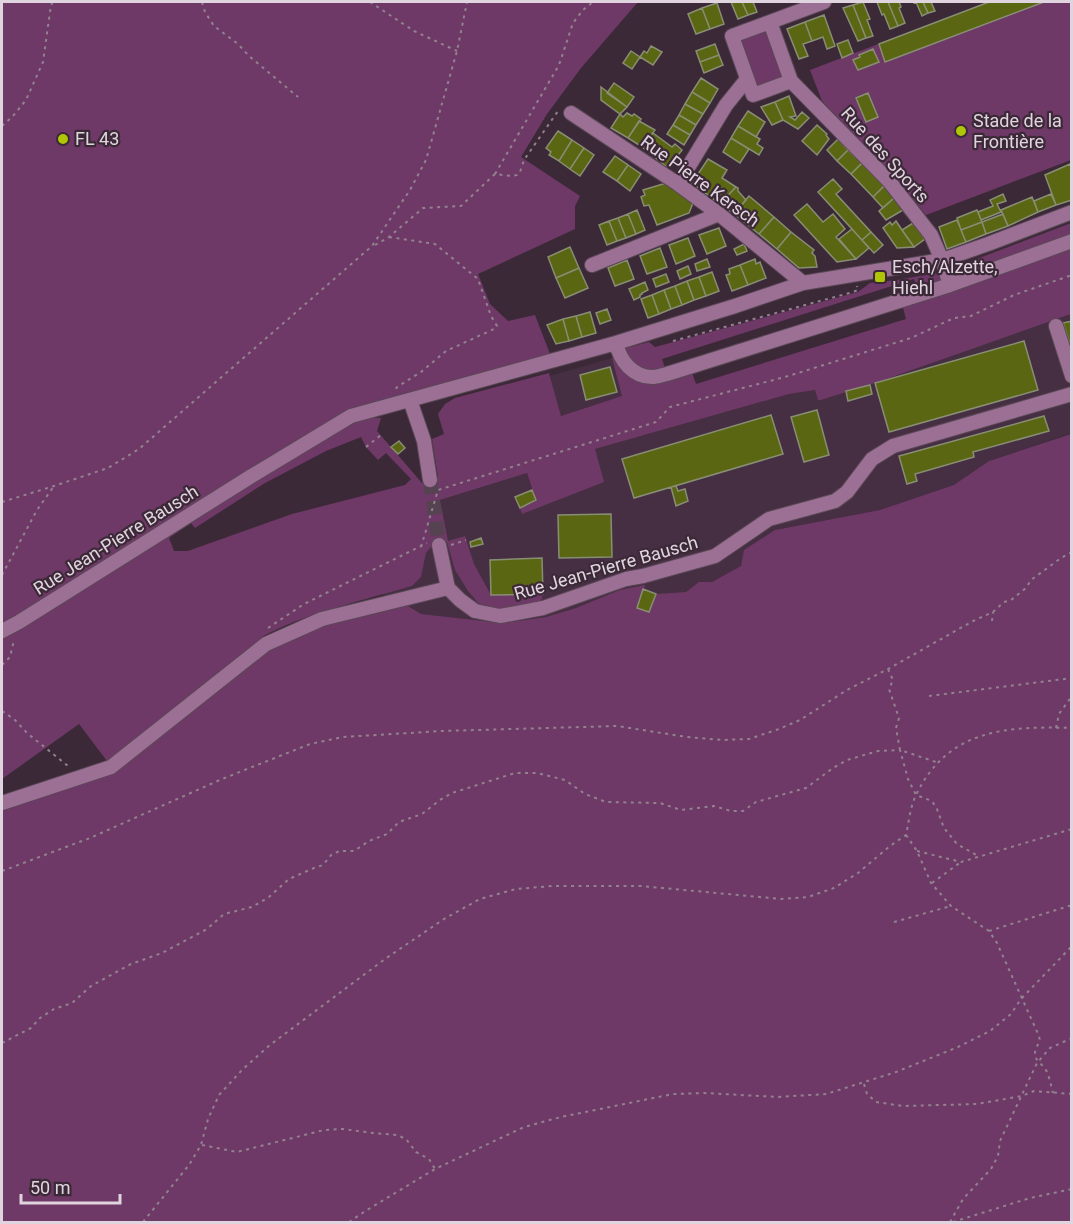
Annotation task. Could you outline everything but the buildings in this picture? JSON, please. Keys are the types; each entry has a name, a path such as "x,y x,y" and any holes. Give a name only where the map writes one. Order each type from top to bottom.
{"street":[{"path":"770,22 791,81 753,95 732,36 824,2"},
{"path":"678,184 726,105 747,79"},
{"name":"Rue des Sports","path":"791,81 889,181 932,235 950,285"},
{"name":"Rue Pierre Kersch","path":"572,113 719,214 803,283"},
{"name":"Rue Jean-Pierre Bausch","path":"2,631 351,416 616,343 803,283 942,260 1071,212"},
{"path":"592,265 719,214"},
{"path":"616,343 624,363 636,373 651,377 675,372 921,299 950,285 1071,241"},
{"path":"1056,326 1071,376"},
{"name":"Rue Jean-Pierre Bausch","path":"448,588 475,611 500,616 543,608 626,579 715,556 769,519 835,501 847,492 872,459 894,446 1071,394"},
{"path":"410,400 424,441 430,480"},
{"path":"2,803 111,767 266,644 322,619 448,588 439,544"}],"path":[{"path":"2,126 26,100 44,62 53,2"},
{"path":"202,2 214,26 298,97"},
{"path":"370,2 414,31 457,51"},
{"path":"372,246 410,190 426,160 457,51 467,2"},
{"path":"2,502 108,468 139,449 372,246 389,237 423,208 461,206 495,174 559,65 573,23 593,2"},
{"path":"495,174 511,177 517,175 524,160 561,107 572,113"},
{"path":"389,237 435,244 478,279 496,326 446,351 421,372 397,387 393,395 395,404"},
{"path":"666,342 858,290 856,274"},
{"path":"421,547 438,490 656,422 670,406 784,377 911,338 954,318 971,316 1014,295 1071,274"},
{"path":"366,447 381,435"},
{"path":"2,575 37,510 54,486"},
{"path":"266,644 265,635 269,627 295,610 421,547 466,540"},
{"path":"2,872 90,838 222,779 310,744 343,737 442,731 617,726 687,737 722,740 749,739 800,720 848,690 993,612 1026,588 1031,580 1071,552"},
{"path":"992,621 993,612"},
{"path":"2,665 10,657 19,622"},
{"path":"888,669 893,680 889,689 899,718 896,728 908,779 916,795 932,801 944,828 957,844 978,856"},
{"path":"928,696 1071,678"},
{"path":"1056,728 1059,714 1071,696"},
{"path":"2,711 14,719 27,734 82,777"},
{"path":"143,1222 189,1165 201,1145 208,1119 219,1095 243,1069 270,1045 385,959 444,919 480,899 516,889 552,886 641,886 782,899 808,897 834,888 858,873 906,835 916,795 937,762 953,749 970,739 1005,730 1071,728"},
{"path":"2,1043 31,1028 40,1018 54,1009 72,1003 91,986 130,964 162,953 198,934 224,914 252,907 269,897 289,879 323,866 332,854 340,851 354,851 369,841 387,834 399,822 422,814 452,793 514,773 537,773 565,780 585,794 606,802 660,803 681,810 714,806 731,811 743,811 756,802 806,788 847,760 878,751 900,750 937,762"},
{"path":"932,883 961,862 1071,829"},
{"path":"906,835 932,883 951,906 989,931 997,943 1040,1041 1036,1048 1035,1058 1037,1063 1045,1069 1053,1093"},
{"path":"916,851 961,862"},
{"path":"989,931 1071,905"},
{"path":"894,922 951,906"},
{"path":"349,1222 435,1169 524,1127 561,1117 674,1094 704,1093 778,1098 826,1094 896,1072 990,1031 1011,1014 1021,999 1071,946"},
{"path":"952,1222 963,1199 991,1169 998,1156 1000,1141 1037,1063 1050,1048 1071,1038"},
{"path":"863,1083 867,1094 876,1102 903,1106 977,1104 1022,1096 1034,1091 1071,1094"},
{"path":"201,1145 237,1152 324,1130 343,1129 397,1135 406,1139 416,1152 429,1159 435,1169"},
{"path":"952,1222 1030,1198 1071,1189"}],"shaded area":[{"path":"2,2 638,2 581,68 547,114 521,157 580,196 575,206 575,229 478,274 490,304 508,321 535,315 550,354 348,410 351,416 381,418 377,431 422,483 438,477 432,439 444,434 438,414 445,404 455,398 549,373 561,416 622,396 612,358 627,354 626,348 649,342 655,347 858,292 870,283 937,273 1071,223 1071,314 821,400 818,400 815,390 789,394 595,449 604,482 522,514 520,508 536,500 527,473 440,500 448,541 465,536 474,564 491,595 543,594 541,602 499,609 479,604 455,570 447,542 431,547 426,553 421,577 412,586 319,613 265,635 107,761 79,724 2,779","holes":["914,279 919,294 901,300 906,319 696,384 690,367 667,374 662,359","361,437 366,447 378,460 386,453 411,479 405,485 292,514 188,551 174,551 169,538 191,523 195,528 265,483 326,451"]},
{"name":"Stade de la Frontière","path":"989,2 1071,2 1071,160 926,215 894,177 822,101 810,70"},
{"path":"767,29 785,78 756,88 739,39"},
{"path":"1071,314 1071,433 989,461 955,485 880,510 775,530 741,566 712,582 699,582 686,592 656,594 643,589 546,617 502,623 421,614 408,606 385,610 383,594 412,586 421,577 426,553 431,547 447,542 440,500 527,473 536,500 520,508 522,514 595,449 789,394 815,390 818,400 821,400","holes":["464,536 474,564 491,595 448,542"]},
{"path":"612,358 623,396 561,416 550,376"},
{"path":"1071,434 1071,1222 2,1222 2,811 115,773 270,650 333,622 408,606 421,614 502,623 546,617 576,608 620,590 645,585 644,589 656,594 686,592 699,582 712,582 741,566 744,550 775,530 880,510 954,485 989,461"}],"tunnel":[{"path":"430,480 439,545"}],"place":[{"name":"Stade de la Frontière","path":"961,131"},
{"name":"FL 43","path":"63,139"},
{"name":"Esch/Alzette, Hiehl","path":"880,277"}]}
